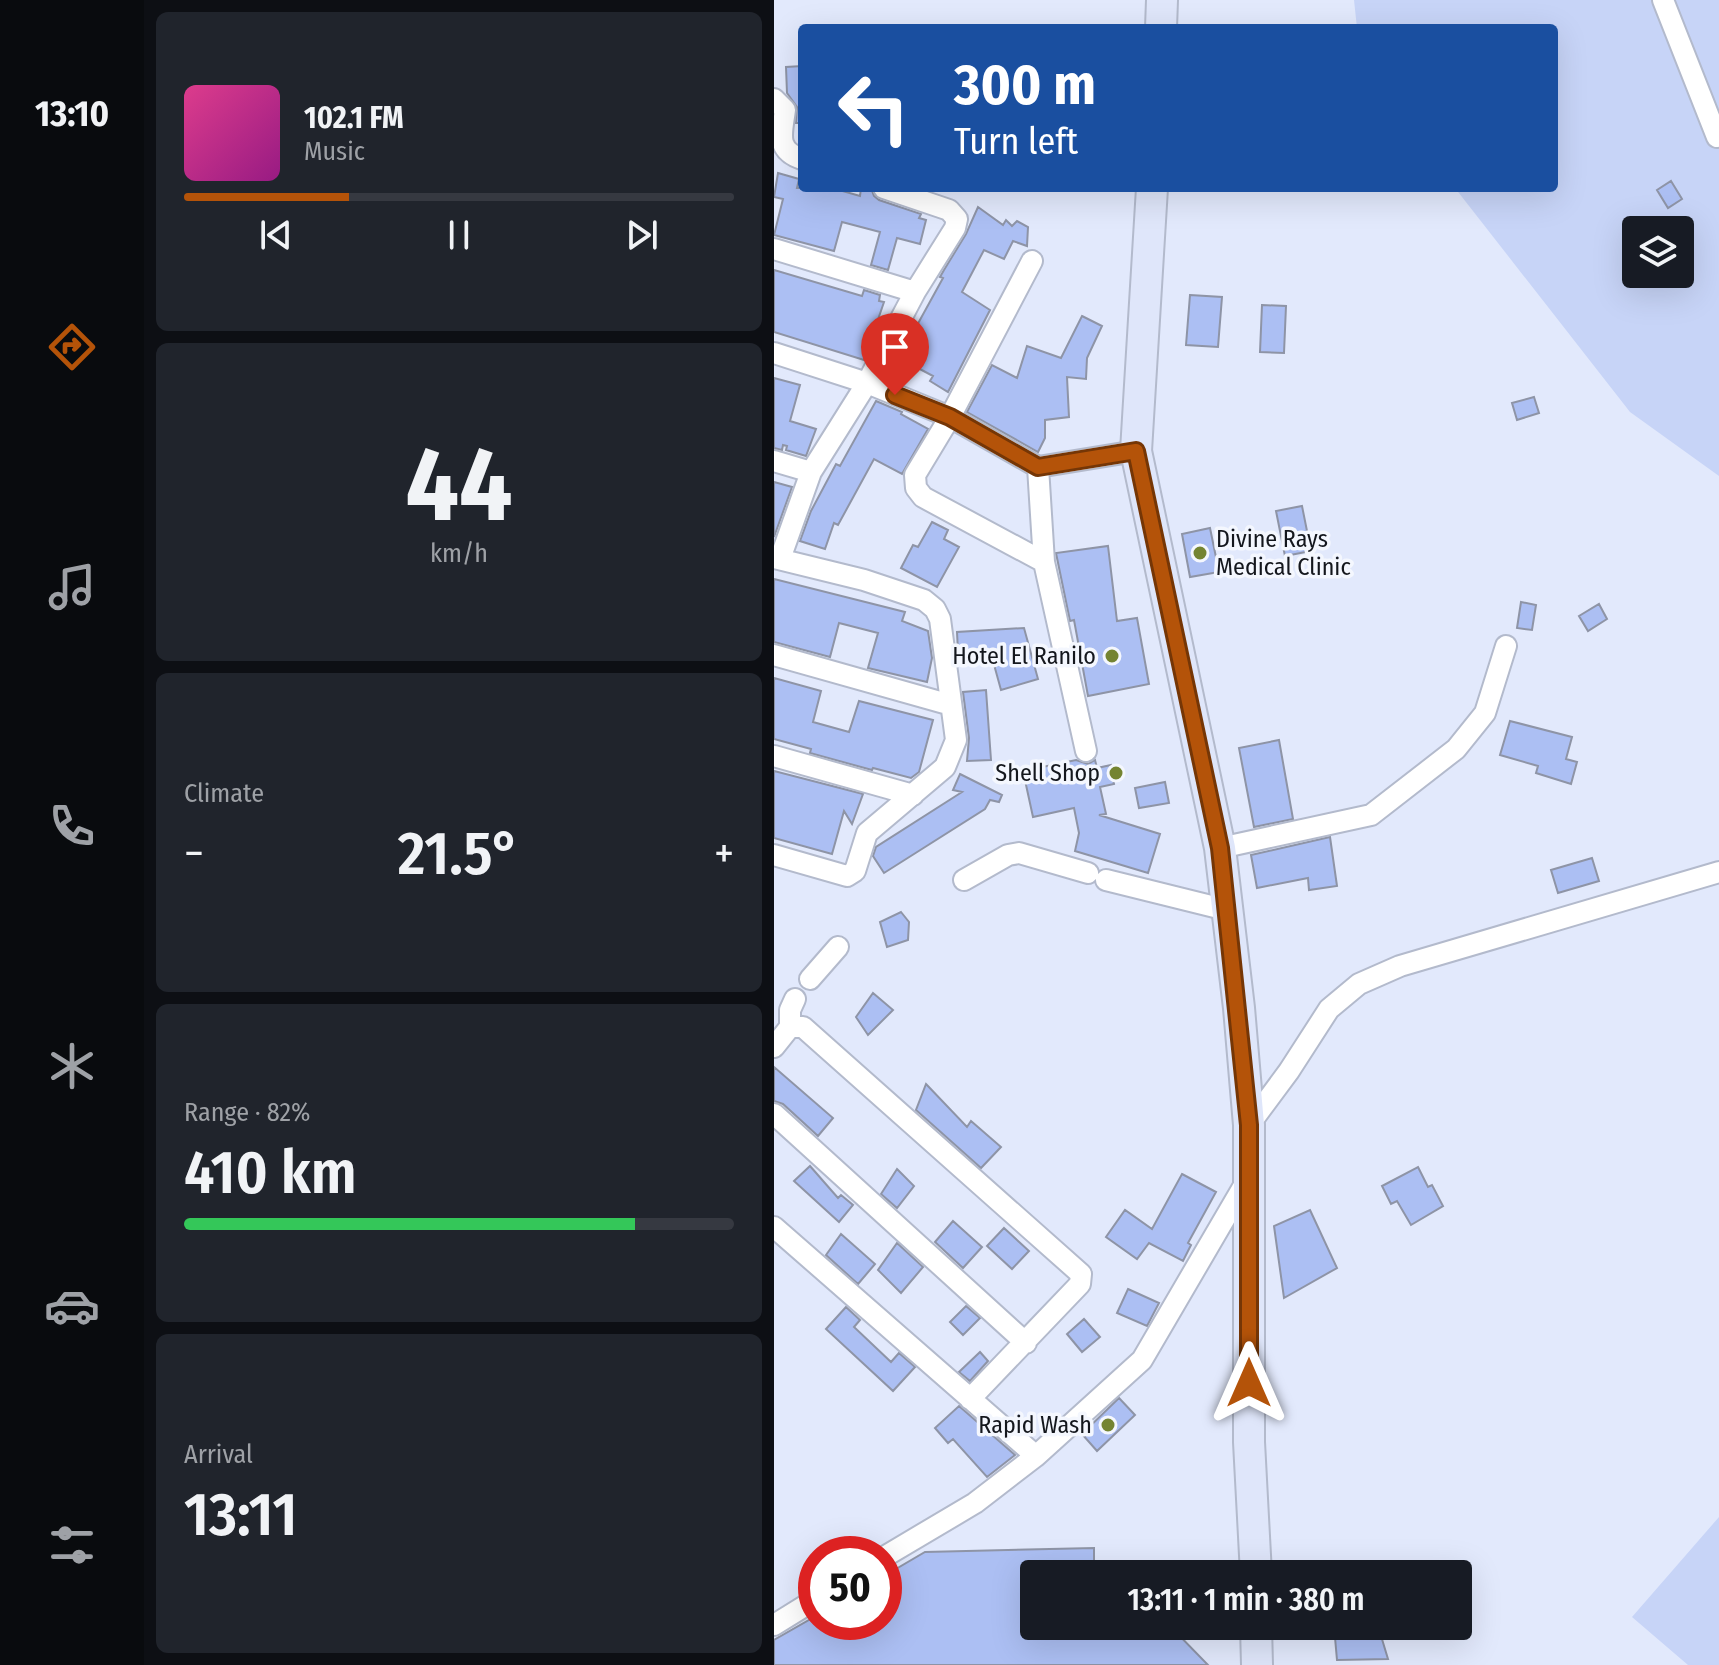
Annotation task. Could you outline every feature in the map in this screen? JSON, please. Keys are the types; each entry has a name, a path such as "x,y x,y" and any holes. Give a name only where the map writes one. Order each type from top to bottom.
{"main road":[{"path":"1161,24 1162,0"},
{"path":"1152,192 1136,451 1220,848 1227,910 1249,1125 1249,1442 1255,1560"},
{"path":"1256,1640 1257,1665"}],"street":[{"path":"1663,0 1717,137"},
{"path":"774,99 785,110 784,147 798,158"},
{"path":"774,855 847,876 855,871 867,833 945,767 956,740 948,661 940,619 935,609 924,600 879,585 777,558 811,472 867,383 915,292 955,228 957,219 949,210 896,192"},
{"path":"774,249 915,292"},
{"path":"1032,261 950,417 915,475 916,488 923,497 1044,562"},
{"path":"774,353 867,383 950,417 1038,467 1136,451"},
{"path":"774,461 811,472"},
{"path":"1038,467 1044,562 1086,751"},
{"path":"1220,848 1371,815 1456,749 1485,713 1506,646"},
{"path":"774,655 951,705"},
{"path":"774,756 913,795"},
{"path":"964,880 1008,855 1019,853 1227,910"},
{"path":"1249,1125 1329,1009 1359,984 1400,966 1719,872"},
{"path":"810,979 838,947"},
{"path":"774,1047 790,1027 790,1010 795,999"},
{"path":"790,1027 803,1027 1081,1274 1080,1284 970,1399"},
{"path":"774,1114 1026,1343"},
{"path":"902,1546 975,1503 1036,1456 1142,1360 1250,1175"},
{"path":"774,1227 1036,1456"},
{"path":"774,1625 798,1610"}],"shaded area":[{"path":"1354,0 1719,0 1719,476 1630,412 1458,192 1558,192 1558,24 1357,24"},
{"path":"1719,1517 1719,1665 1688,1665 1632,1617"}],"building":[{"path":"798,66 798,123 797,107 787,93 786,67"},
{"path":"778,173 798,179 798,192 846,192 860,196 860,192 872,192 879,200 921,214 919,218 926,220 920,244 897,238 888,270 871,265 880,232 842,222 834,251 774,235 783,199 774,197"},
{"path":"1671,181 1682,199 1668,208 1657,190"},
{"path":"978,207 1003,225 1006,220 1012,226 1017,221 1028,227 1027,246 1013,241 1004,259 984,250 962,292 990,310 948,392 930,381 933,376 899,358"},
{"path":"774,270 862,296 864,290 880,295 879,301 884,302 864,360 774,332"},
{"path":"1190,295 1222,297 1218,347 1186,345"},
{"path":"1262,305 1286,306 1284,353 1260,352"},
{"path":"1082,316 1102,326 1087,358 1086,379 1067,377 1069,417 1045,420 1045,438 1038,452 967,412 992,365 1017,378 1027,346 1061,358"},
{"path":"774,378 800,385 790,421 816,429 806,456 786,450 787,446 783,445 782,450 774,448"},
{"path":"1534,397 1539,413 1517,420 1512,403"},
{"path":"876,401 902,412 928,429 902,474 874,459 838,525 834,523 825,549 800,541 811,511 836,464 840,466"},
{"path":"774,482 792,487 774,537"},
{"path":"1302,506 1311,551 1285,556 1276,511"},
{"path":"932,522 948,530 944,539 959,547 937,587 901,568 913,545 918,547"},
{"name":"Divine Rays Medical Clinic","path":"1210,528 1219,572 1190,577 1182,534"},
{"path":"1108,546 1117,621 1137,618 1149,684 1088,696 1074,620 1070,621 1056,553"},
{"path":"774,579 905,612 902,621 928,631 932,658 927,682 868,668 878,633 839,623 830,657 774,642"},
{"path":"1521,602 1536,605 1532,630 1517,628"},
{"path":"1599,604 1607,619 1588,631 1579,616"},
{"path":"1024,628 1038,679 1001,690 990,650 958,652 957,632"},
{"path":"774,678 821,691 813,722 849,732 859,701 933,720 919,772 911,778 872,770 810,753 811,749 774,739"},
{"path":"986,690 991,760 967,761 969,738 963,692"},
{"path":"1510,721 1572,737 1566,759 1577,762 1571,784 1536,773 1538,766 1500,755"},
{"path":"1279,740 1293,819 1254,827 1239,748"},
{"path":"1076,760 1088,764 1095,760 1097,768 1111,765 1114,784 1100,787 1106,814 1099,815 1160,834 1148,873 1075,851 1079,833 1074,808 1033,817 1023,771"},
{"path":"774,771 863,794 852,824 844,811 832,854 774,838"},
{"path":"960,774 1002,795 999,802 990,800 985,809 884,873 873,856 876,847 962,792 953,790"},
{"path":"1165,782 1169,803 1139,808 1135,788"},
{"path":"1330,837 1337,886 1309,890 1308,878 1257,888 1251,855"},
{"path":"1592,858 1599,881 1558,893 1551,870"},
{"path":"901,912 909,922 908,940 887,947 880,922"},
{"path":"873,993 893,1010 868,1035 856,1017"},
{"path":"774,1067 833,1118 818,1136 783,1104 774,1101"},
{"path":"926,1084 967,1127 971,1121 1001,1147 981,1168 916,1110"},
{"path":"810,1166 838,1198 841,1195 853,1205 839,1222 794,1181"},
{"path":"1418,1167 1443,1206 1411,1225 1397,1201 1391,1204 1382,1186"},
{"path":"897,1169 914,1186 897,1208 881,1194"},
{"path":"1182,1174 1216,1192 1188,1243 1191,1245 1183,1261 1149,1243 1137,1259 1106,1237 1125,1210 1152,1229"},
{"path":"1310,1210 1337,1268 1284,1298 1274,1226"},
{"path":"953,1221 982,1247 963,1268 935,1242"},
{"path":"1004,1228 1029,1251 1012,1269 987,1246"},
{"path":"841,1234 875,1264 858,1284 826,1255"},
{"path":"897,1243 923,1267 901,1293 878,1270"},
{"path":"1128,1289 1159,1303 1147,1326 1117,1313"},
{"path":"966,1306 980,1318 963,1335 950,1322"},
{"path":"846,1307 860,1320 854,1327 891,1362 899,1353 915,1367 893,1391 826,1329"},
{"path":"1084,1319 1100,1337 1082,1352 1067,1334"},
{"path":"980,1352 988,1361 970,1381 959,1372"},
{"name":"Rapid Wash","path":"1119,1398 1135,1415 1097,1451 1082,1434"},
{"path":"959,1406 1015,1455 987,1477 953,1439 948,1443 935,1428"},
{"path":"1094,1548 1094,1560 1020,1560 1020,1640 1184,1640 1208,1665 774,1665 774,1640 798,1626 798,1640 902,1640 902,1565 925,1552"},
{"path":"1335,1640 1382,1640 1388,1659 1337,1660"}],"place":[{"name":"Divine Rays Medical Clinic","path":"1200,553"},
{"name":"Hotel El Ranilo","path":"1112,656"},
{"name":"Shell Shop","path":"1116,773"},
{"name":"Rapid Wash","path":"1108,1425"}],"route":[{"path":"895,395 950,417 1038,467 1136,451 1220,848 1249,1125 1249,1383"}]}
